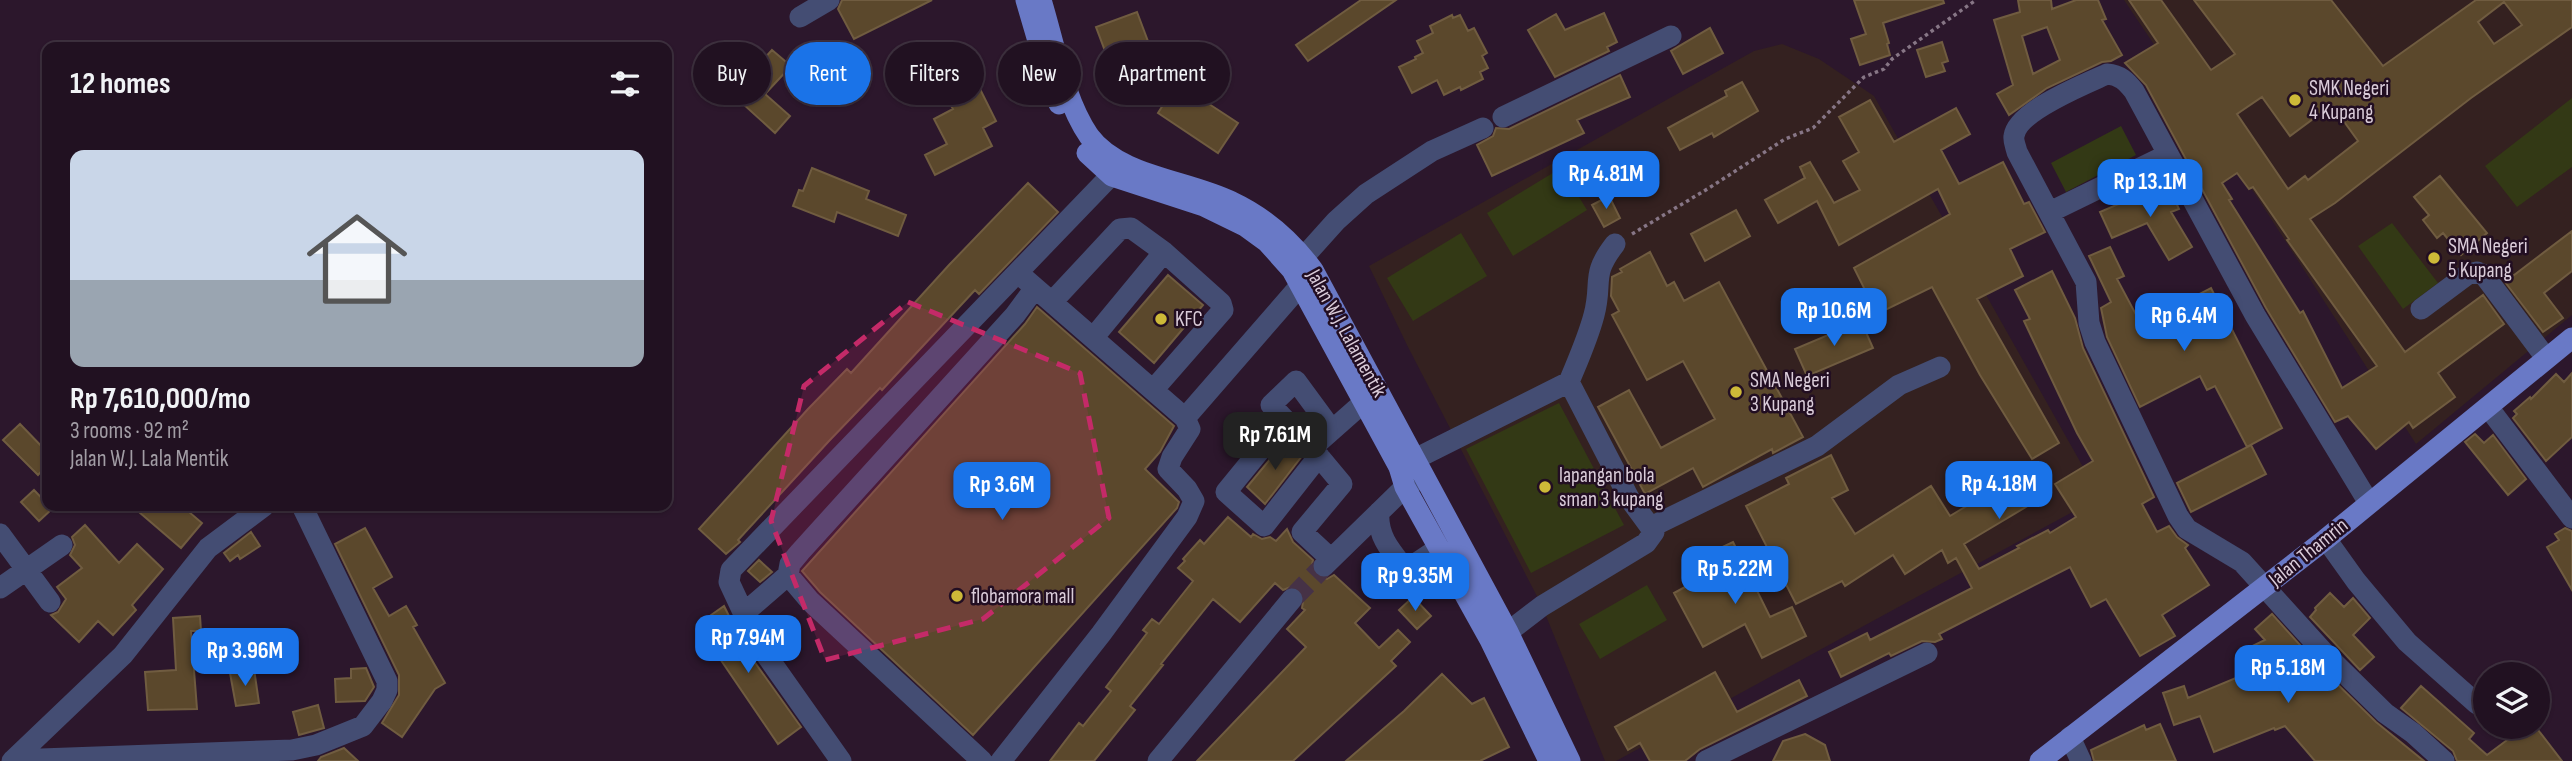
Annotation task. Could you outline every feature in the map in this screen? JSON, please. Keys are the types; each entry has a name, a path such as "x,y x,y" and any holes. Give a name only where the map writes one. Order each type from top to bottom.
{"main road":[{"path":"1027,0 1048,75 1067,122 1078,142 1093,160 1245,226 1302,270 1364,402 1411,472 1439,548 1499,636 1549,761"},
{"path":"1041,0 1079,119 1089,136 1117,170"},
{"name":"Jalan W.J. Lalamentik","path":"1302,270 1499,636 1570,761"},
{"name":"Jalan Thamrin","path":"2040,761 2326,539 2572,338"}],"street":[{"path":"800,17 829,0"},
{"path":"1503,117 1671,36"},
{"path":"2369,503 2268,338 2134,91 2126,81 2117,75 2107,74 2030,113 2013,138 2017,152 2086,282 2089,323 2095,342 2178,516 2187,529 2242,562 2328,657 2385,713 2413,733 2444,761"},
{"path":"1185,418 1302,270 1336,221 1366,194 1432,151 1483,128"},
{"path":"2050,212 2167,155"},
{"path":"841,761 757,642 729,582 731,570 1117,170"},
{"path":"743,614 788,575 790,564 800,552 1015,315 1043,295 1120,229 1131,228 1164,252 1221,303 1223,310 1153,390"},
{"path":"1332,430 1296,381 1271,405 1342,484 1302,532 1327,562 1379,512 1411,472 1569,382 1595,312 1598,272 1602,261 1615,244"},
{"path":"1093,338 1164,252"},
{"path":"2421,309 2468,274 2477,271 2484,275 2546,358"},
{"path":"1001,761 1101,634 1187,517 1194,502 1187,489 1168,469 1172,457 1190,429 1185,418 1018,274"},
{"path":"1499,636 1542,606 1646,543 1654,532 1655,525 1817,446 1899,385 1940,367"},
{"path":"1569,382 1629,498 1654,532"},
{"path":"1284,421 1226,492 1264,526 1332,430 1364,402"},
{"path":"2488,407 2572,518"},
{"path":"13,760 123,655 208,548 257,511"},
{"path":"13,760 292,750 316,745 363,726 387,690 387,681 304,511"},
{"path":"1379,512 1378,523 1385,544 1402,565 1418,562 1439,548"},
{"path":"0,534 50,602"},
{"path":"2326,539 2356,581 2407,642 2473,700"},
{"path":"0,588 62,545"},
{"path":"788,575 810,601 982,761"},
{"path":"1158,761 1292,599"},
{"path":"1706,761 1927,653"},
{"path":"2070,737 2081,761"}],"path":[{"path":"1615,244 1785,139 1813,128 1864,77 1884,69 1892,59 1976,0"}],"highlighted area":[{"path":"908,302 1080,373 1109,518 983,619 825,660 771,521 804,386"}],"shaded area":[{"name":"SMA Negeri 5 Kupang","path":"2124,0 2572,0 2572,315 2416,444 2259,200"},
{"name":"SMA Negeri 3 Kupang","path":"1782,44 1819,59 1874,96 2100,497 1616,761 1605,761 1542,606 1369,266 1754,51"}],"green space":[{"path":"2572,98 2572,167 2517,207 2485,166"},
{"path":"2121,126 2136,155 2066,192 2051,163"},
{"path":"1561,168 1587,210 1513,256 1487,213"},
{"path":"2392,223 2438,283 2403,309 2358,246"},
{"path":"1461,233 1487,276 1413,321 1387,278"},
{"name":"lapangan bola sman 3 kupang","path":"1559,403 1624,525 1531,573 1466,449"},
{"path":"1647,585 1667,620 1600,659 1579,624"}],"building":[{"path":"842,0 932,0 854,39 838,9"},
{"path":"1361,0 1396,0 1308,61 1296,45"},
{"path":"1854,0 1943,0 1944,3 1883,23 1890,55 1860,65 1851,39 1866,34"},
{"path":"2018,0 2051,0 2052,9 2076,0 2098,0 2106,19 2102,20 2122,55 2047,88 2009,115 1997,94 2013,85 1994,20 2020,12","holes":["2047,27 2060,60 2033,74 2022,36"]},
{"path":"2129,0 2161,0 2211,70 2235,54 2194,0 2331,0 2383,66 2476,0 2572,0 2572,27 2471,98 2335,203 2310,219 2405,352 2483,295 2504,324 2438,373 2455,397 2413,428 2409,422 2376,449 2348,416 2335,422 2266,308 2146,85 2125,63 2158,43","holes":["2504,2 2522,25 2494,44 2478,22","2262,97 2290,136 2332,105 2358,141 2308,180 2305,176 2288,189 2237,114","2237,173 2249,189 2253,187 2289,239 2287,240 2377,366 2342,388 2303,311 2300,313 2229,200 2232,199 2222,183"]},
{"path":"1137,12 1148,42 1102,42 1096,27"},
{"path":"1604,13 1617,42 1607,47 1609,51 1555,77 1528,30 1556,14 1565,30"},
{"path":"1452,15 1453,18 1460,15 1468,31 1474,28 1487,53 1482,56 1488,68 1480,72 1483,79 1444,95 1437,80 1412,93 1399,67 1423,53 1417,41 1433,33 1430,26"},
{"path":"1710,28 1723,53 1683,74 1671,51"},
{"path":"1942,42 1948,61 1942,63 1945,71 1926,77 1917,50"},
{"path":"771,51 785,61 785,72 771,88"},
{"path":"1620,75 1630,97 1577,120 1584,133 1492,176 1477,145 1493,136 1496,128 1509,129"},
{"path":"1742,82 1758,111 1714,137 1712,133 1680,150 1668,128 1727,96 1725,91"},
{"path":"984,97 996,121 983,128 992,146 935,175 925,155 947,144 934,119 953,109 950,105 984,105"},
{"path":"771,99 790,116 775,133 744,105 771,105"},
{"path":"1870,100 1894,142 1956,108 1970,134 1941,150 1959,184 2003,162 2024,204 2029,202 2045,232 2010,249 2023,276 1977,299 2059,443 2032,459 1980,375 1932,287 1877,314 1854,268 1950,214 1938,189 1839,245 1817,201 1778,223 1765,200 1805,178 1800,167 1810,162 1834,203 1860,190 1843,161 1859,152 1839,117"},
{"path":"1163,105 1211,105 1238,123 1218,153 1158,113"},
{"path":"812,168 869,191 866,199 906,215 898,236 837,212 834,222 793,206 799,190 803,191"},
{"name":"SMA Negeri 5 Kupang","path":"2440,176 2487,233 2461,255 2443,233 2437,238 2423,220 2429,215 2414,197"},
{"path":"1028,183 1058,212 979,294 975,290 882,390 880,388 829,441 738,540 740,542 726,554 699,529 808,409 847,369 851,373"},
{"path":"2167,183 2179,209 2171,212 2192,247 2169,260 2147,223 2112,238 2100,212"},
{"path":"1609,196 1620,218 1604,227 1592,205"},
{"path":"1736,210 1750,236 1705,261 1691,234"},
{"path":"2572,231 2572,271 2544,293 2563,318 2543,332 2505,282"},
{"path":"2110,247 2124,276 2117,279 2141,324 2211,288 2282,428 2247,447 2215,386 2207,390 2200,376 2140,407 2107,337 2101,308 2111,302 2089,256"},
{"path":"1650,252 1667,286 1674,282 1684,301 1719,282 1803,437 1773,453 1772,449 1703,487 1693,468 1645,494 1598,407 1629,390 1661,448 1715,419 1683,361 1647,380 1612,315 1619,311 1611,296 1612,277 1622,272 1620,269"},
{"path":"2052,271 2075,318 2083,348 2154,497 2142,504 2157,532 2169,526 2177,537 2188,545 2185,548 2209,585 2162,615 2175,636 2140,656 2106,599 2091,607 2070,567 1939,634 1942,639 1935,642 1922,641 1891,656 1889,653 1841,677 1829,652 1867,633 1870,640 1972,588 1956,558 1948,563 1942,550 1905,574 1893,555 1845,586 1842,581 1796,604 1746,506 1789,484 1786,478 1831,455 1848,490 1832,498 1855,534 1931,486 1950,516 2035,465 2051,492 1964,544 1979,569 2019,548 2017,546 2048,530 2050,533 2076,517 2055,484 2093,461 2024,321 2030,319 2015,290"},
{"name":"KFC","path":"1168,275 1203,305 1154,363 1119,332"},
{"path":"1037,307 1174,426 1160,452 1145,469 1179,502 1177,508 973,735 820,592 802,571 1025,324"},
{"path":"1861,321 1873,348 1807,376 1795,349"},
{"path":"2572,373 2572,437 2546,461 2513,418 2517,414 2514,411 2530,397 2531,399 2556,374 2564,382"},
{"path":"20,424 42,447 42,471 38,475 3,440"},
{"path":"2475,434 2484,443 2493,435 2526,479 2508,495 2465,442"},
{"path":"1286,440 1302,456 1265,504 1247,487"},
{"path":"2251,445 2266,474 2191,512 2177,483"},
{"path":"34,490 42,498 42,511 50,511 39,521 21,502"},
{"path":"138,511 188,511 202,523 181,548"},
{"path":"1228,517 1251,537 1253,534 1262,539 1270,537 1276,541 1287,529 1293,542 1313,560 1311,569 1315,576 1327,579 1334,575 1370,608 1355,623 1379,648 1398,630 1410,642 1391,661 1396,666 1293,761 1197,761 1306,647 1287,629 1305,610 1302,608 1304,595 1300,589 1293,586 1283,590 1275,583 1240,622 1213,599 1130,706 1135,710 1094,761 1050,761 1079,723 1083,726 1111,691 1106,687 1147,633 1143,630 1152,619 1159,624 1193,581 1178,568 1185,561 1183,559 1200,540 1204,544"},
{"path":"85,525 119,563 137,544 163,569 132,605 136,610 113,635 98,621 79,642 51,615 58,612 66,599 57,587 82,568 70,555 75,545 72,537"},
{"path":"365,528 392,577 373,588 389,616 406,606 417,625 413,627 445,683 435,689 402,737 382,723 399,695 399,675 335,544"},
{"path":"2565,528 2572,531 2572,590 2547,547 2559,540 2555,534"},
{"path":"251,532 260,546 240,559 238,555 230,561 224,553"},
{"path":"1733,542 1770,617 1792,607 1806,636 1762,658 1745,624 1703,647 1674,593 1711,573 1703,556"},
{"path":"759,560 772,572 760,582 748,571"},
{"path":"2330,593 2344,607 2353,598 2370,618 2353,635 2374,657 2360,670 2310,617"},
{"path":"1413,597 1431,616 1417,629 1399,610"},
{"path":"724,606 746,650 801,727 778,744 697,625"},
{"path":"2272,614 2319,666 2376,722 2424,761 2315,761 2285,726 2214,752 2200,716 2174,725 2163,693 2184,686 2188,698 2248,673 2238,653 2265,640 2255,629"},
{"path":"200,616 201,631 191,631 197,709 148,710 145,672 176,670 173,618"},
{"path":"366,668 374,687 365,701 336,702 335,679 351,678 351,669"},
{"path":"254,669 259,703 236,706 230,673"},
{"path":"1715,672 1737,712 1799,680 1807,696 1700,749 1685,761 1650,761 1640,743 1628,750 1615,727"},
{"path":"1442,674 1472,704 1484,698 1509,747 1480,761 1346,761 1404,711"},
{"path":"2421,686 2473,732 2469,739 2487,755 2509,739 2545,739 2562,761 2457,761 2453,751 2401,708"},
{"path":"318,705 324,728 299,735 293,712"},
{"path":"2160,724 2176,761 2094,761 2091,750 2144,725 2146,730"},
{"path":"1805,734 1825,745 1830,761 1773,761 1783,741"},
{"path":"344,748 358,761 318,761 321,757"}],"tunnel":[{"path":"1292,599 1324,566"}],"place":[{"name":"SMK Negeri 4 Kupang","path":"2295,100"},
{"name":"SMA Negeri 5 Kupang","path":"2434,258"},
{"name":"KFC","path":"1161,319"},
{"name":"SMA Negeri 3 Kupang","path":"1736,392"},
{"name":"lapangan bola sman 3 kupang","path":"1545,487"},
{"name":"flobamora mall","path":"957,596"}]}
